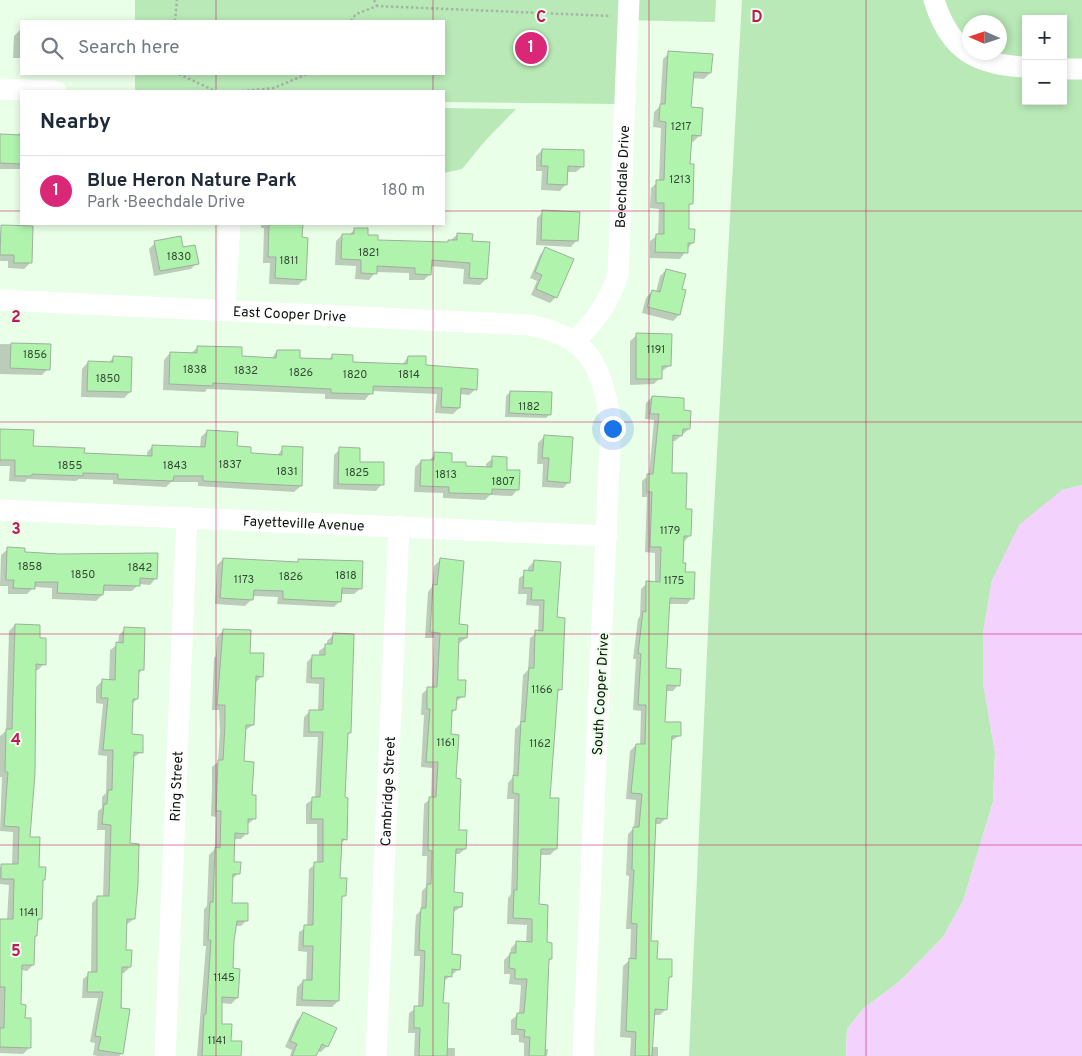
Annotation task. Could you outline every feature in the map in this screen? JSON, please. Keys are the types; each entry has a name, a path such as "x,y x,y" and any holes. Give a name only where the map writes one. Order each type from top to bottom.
{"street":[{"path":"934,0 942,24 960,47 982,60 1002,66 1022,67"},
{"name":"Beechdale Drive","path":"575,341 598,318 618,275 620,4"},
{"path":"1067,68 1082,69"},
{"path":"0,89 28,90"},
{"path":"225,310 230,225"},
{"name":"East Cooper Drive","path":"0,300 530,325 549,329 575,341"},
{"name":"South Cooper Drive","path":"575,341 593,360 604,386 611,422 608,536 583,1056"},
{"name":"Fayetteville Avenue","path":"0,510 608,536"},
{"name":"Ring Street","path":"165,1056 188,517"},
{"name":"Cambridge Street","path":"376,1056 399,526"}],"path":[{"path":"175,20 176,0"},
{"path":"374,0 376,6"},
{"path":"352,20 356,14 376,6 611,17 620,4"},
{"path":"181,75 213,90"},
{"path":"253,90 274,88 305,75"}],"green space":[{"path":"135,0 716,0 715,22 621,20 616,104 445,102 445,90 135,90 135,75 445,75 445,20 135,20"},
{"path":"742,0 926,0 934,28 962,42 962,60 997,60 1022,73 1022,105 1067,105 1067,76 1082,77 1082,485 1062,490 992,580 983,633 983,683 995,752 993,802 963,901 943,937 899,982 864,1008 847,1029 846,1056 689,1056 711,563"},
{"path":"943,0 1082,0 1082,62 1067,61 1067,15 1022,15 1022,59 1007,57 1007,15 962,15 962,36 949,21"},
{"path":"445,108 516,109 485,141 462,169 445,173"}],"shaded area":[{"path":"1082,485 1082,1056 846,1056 847,1029 864,1008 899,982 943,937 963,901 993,802 995,752 983,683 983,633 992,580 1019,525 1062,490"}],"building":[{"path":"668,51 713,54 711,73 694,72 691,107 703,108 701,136 692,135 690,164 694,164 693,204 689,204 689,229 695,229 694,243 688,243 688,253 655,252 656,234 664,234 664,203 656,203 656,180 664,180 666,122 659,121 660,104 665,104"},
{"path":"0,134 20,135 20,164 0,163"},
{"path":"542,149 584,150 584,167 568,166 567,185 547,184 548,166 541,166"},
{"path":"542,210 580,212 578,241 541,240"},
{"path":"1,225 33,226 32,263 14,263 14,255 0,255"},
{"path":"269,225 303,225 302,237 308,238 306,280 275,278 276,257 268,257"},
{"path":"354,228 368,228 368,235 378,235 378,240 448,242 448,240 457,240 457,233 473,234 472,241 490,242 487,279 469,278 470,263 432,260 431,275 415,274 415,268 377,266 377,274 361,273 361,260 341,259 342,234 354,234"},
{"path":"181,236 183,247 195,245 199,264 160,271 154,241"},
{"path":"545,247 574,259 557,298 536,289 542,275 535,272"},
{"path":"666,269 686,274 682,289 686,290 680,315 647,307 652,290 660,292"},
{"path":"636,333 672,334 671,366 662,366 662,379 636,379"},
{"path":"11,343 51,344 50,370 10,368"},
{"path":"197,346 242,347 242,356 276,358 277,350 300,350 300,358 332,359 332,354 353,355 353,362 407,364 408,356 426,356 426,365 478,369 477,390 461,388 460,408 441,407 442,388 373,386 373,394 331,393 331,389 213,383 213,386 169,384 170,352 197,353"},
{"path":"113,356 132,357 131,392 87,391 88,361 113,362"},
{"path":"510,391 552,392 551,415 509,413"},
{"path":"652,396 684,398 684,410 691,411 690,429 683,429 682,436 673,435 672,473 687,473 686,509 692,509 691,536 684,536 683,563 686,563 685,572 695,572 694,599 670,598 666,668 681,669 680,686 667,685 665,722 681,722 681,736 672,736 667,819 656,818 651,941 658,941 657,959 672,959 672,977 669,977 667,1010 655,1009 652,1056 635,1056 636,1032 626,1031 629,958 636,959 637,924 631,923 634,870 632,870 633,827 639,827 642,794 631,793 636,744 645,744 646,705 638,705 641,654 638,653 643,611 646,612 646,581 660,582 661,547 650,547 652,492 647,492 647,474 653,474 659,414 650,414"},
{"path":"0,429 34,430 33,446 85,448 84,453 152,456 152,445 205,447 207,430 238,432 237,446 251,447 251,453 282,455 282,446 303,447 302,486 203,481 203,476 174,476 173,481 118,479 118,474 83,473 83,476 32,474 32,476 15,476 15,460 0,460"},
{"path":"544,435 573,437 570,483 547,481 549,458 542,458"},
{"path":"339,447 360,448 360,462 384,462 384,485 338,484"},
{"path":"434,452 452,453 452,462 466,462 466,466 492,467 492,456 507,457 507,470 520,470 519,490 492,489 492,494 449,493 449,487 420,486 421,460 434,460"},
{"path":"7,547 25,548 25,552 59,554 158,553 157,579 140,578 140,586 104,585 103,595 57,593 58,582 35,582 35,589 13,588 14,580 6,580"},
{"path":"223,558 298,562 298,559 363,561 362,589 342,588 341,602 283,599 283,591 254,590 253,600 220,598"},
{"path":"440,558 464,561 459,624 468,625 467,638 459,638 458,680 466,680 465,697 457,697 456,710 452,710 451,734 459,735 456,778 461,779 459,830 467,830 466,849 456,849 454,892 463,893 462,907 454,907 452,954 461,955 460,970 452,969 452,977 445,976 443,1003 449,1003 447,1056 419,1056 420,1028 414,1028 414,1006 423,1006 425,951 419,950 420,923 421,908 426,908 427,884 431,884 432,851 428,850 429,797 436,797 438,762 426,762 430,709 427,709 427,687 437,687 440,633 430,632 433,584 437,585"},
{"path":"534,560 561,562 557,617 565,618 562,690 558,689 550,798 559,798 557,849 541,849 539,904 548,905 547,942 552,943 552,959 549,959 545,1056 529,1056 530,1037 524,1037 525,1030 516,1029 517,1013 524,1013 527,979 515,979 515,969 509,968 510,953 516,953 516,941 532,942 532,919 513,918 514,890 517,890 519,794 513,793 513,775 518,776 521,721 525,722 529,668 534,668 535,630 543,631 544,600 531,600 532,588 523,588 524,570 533,571"},
{"path":"15,624 40,625 40,638 46,638 46,665 36,664 35,773 30,837 40,837 39,867 46,867 45,880 43,880 42,919 38,919 37,936 35,936 34,965 22,965 21,1004 26,1005 25,1018 31,1018 31,1048 0,1047 0,1028 4,1028 5,987 0,987 0,919 13,919 14,879 1,879 1,864 18,864 19,827 4,826 8,772 5,772 6,729 12,729"},
{"path":"124,627 145,628 144,670 139,670 138,699 133,699 132,734 143,735 143,753 134,752 130,843 139,844 138,884 135,919 127,919 126,950 132,950 131,967 122,967 121,1008 130,1009 123,1054 98,1050 101,1037 95,1036 103,992 87,992 88,972 97,972 97,896 109,896 111,825 102,824 104,804 107,804 108,790 112,790 113,750 103,750 108,698 101,698 102,679 115,680 116,642 123,643"},
{"path":"223,629 251,630 250,653 264,653 263,677 256,676 254,725 246,725 244,761 254,762 252,795 256,795 256,819 248,819 248,834 235,833 234,862 241,862 240,874 233,874 232,903 248,903 248,921 237,921 234,941 233,968 240,969 238,998 222,997 222,1024 232,1024 231,1041 242,1041 241,1056 202,1056 211,940 208,940 210,902 213,902 215,847 220,848 221,811 216,811 218,760 223,760 225,705 217,705"},
{"path":"333,633 354,634 351,733 348,733 345,797 348,798 347,840 342,839 340,878 347,878 346,896 342,896 339,1001 302,1000 303,980 312,980 313,946 303,946 304,925 313,925 314,862 323,862 323,819 311,819 312,797 320,797 323,732 309,732 309,710 323,710 324,678 311,678 312,655 325,655 325,644 332,644"},
{"path":"303,1012 337,1028 328,1047 322,1044 316,1056 292,1056 297,1044 290,1041"}],"place":[{"name":"Blue Heron Nature Park","path":"531,48"}]}
